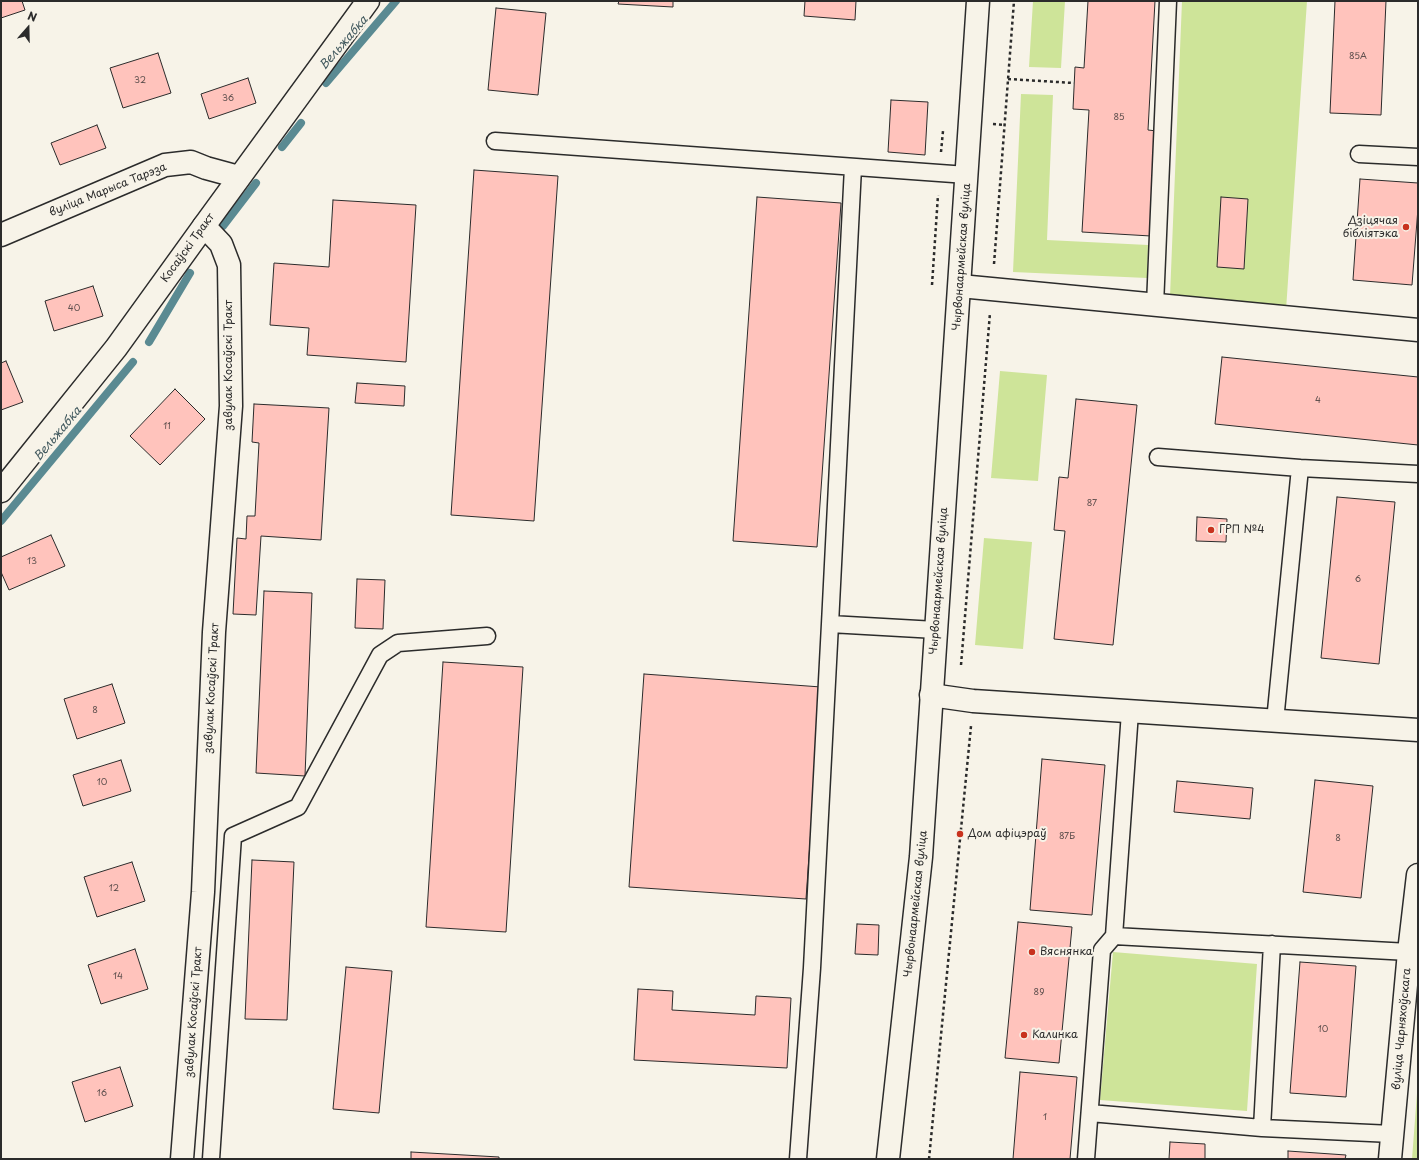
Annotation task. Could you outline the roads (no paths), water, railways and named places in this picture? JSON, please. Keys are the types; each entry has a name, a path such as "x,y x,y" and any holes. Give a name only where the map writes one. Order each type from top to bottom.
{"main road":[{"name":"Косаўскі Тракт","path":"1,491 116,348 368,1"},
{"name":"Чырвонаармейская вуліца","path":"888,1159 921,857 978,1"},
{"name":"вуліца Марыса Тарэза","path":"1,235 165,164 191,162 239,178"},
{"name":"завулак Косаўскі Тракт","path":"182,1159 204,892 214,632 231,406 229,265 221,244 204,226"},
{"path":"960,286 1418,330"},
{"path":"931,695 965,700 1130,712 1418,730"},
{"name":"вуліца Чарняхоўскага","path":"1390,1159 1409,952 1418,875"}],"lane":[{"path":"1155,305 1168,1"},
{"path":"495,141 967,175"},
{"path":"1359,154 1418,157"},
{"path":"798,1159 812,968 853,166"},
{"path":"1158,457 1300,468 1418,474"},
{"path":"1275,721 1300,468"},
{"path":"830,624 936,630"},
{"path":"211,1159 232,836 298,807 380,655 398,642 487,636"},
{"path":"1086,1159 1102,950 1114,936 1130,712"},
{"path":"1114,936 1409,952"},
{"path":"1262,1128 1272,944"},
{"path":"1090,1114 1262,1128 1392,1134"}],"waterway":[{"name":"Вельжабка","path":"326,83 396,1"},
{"name":"Вельжабка","path":"282,147 301,123"},
{"name":"Вельжабка","path":"223,226 256,183"},
{"name":"Вельжабка","path":"149,342 190,273"},
{"name":"Вельжабка","path":"1,521 133,362"}],"place":[{"name":"Дзіцячая бібліятэка","path":"1406,227"},
{"name":"ГРП №4","path":"1211,530"},
{"name":"Дом афіцэраў","path":"960,834"},
{"name":"Вяснянка","path":"1032,952"},
{"name":"Калинка","path":"1024,1035"}]}
